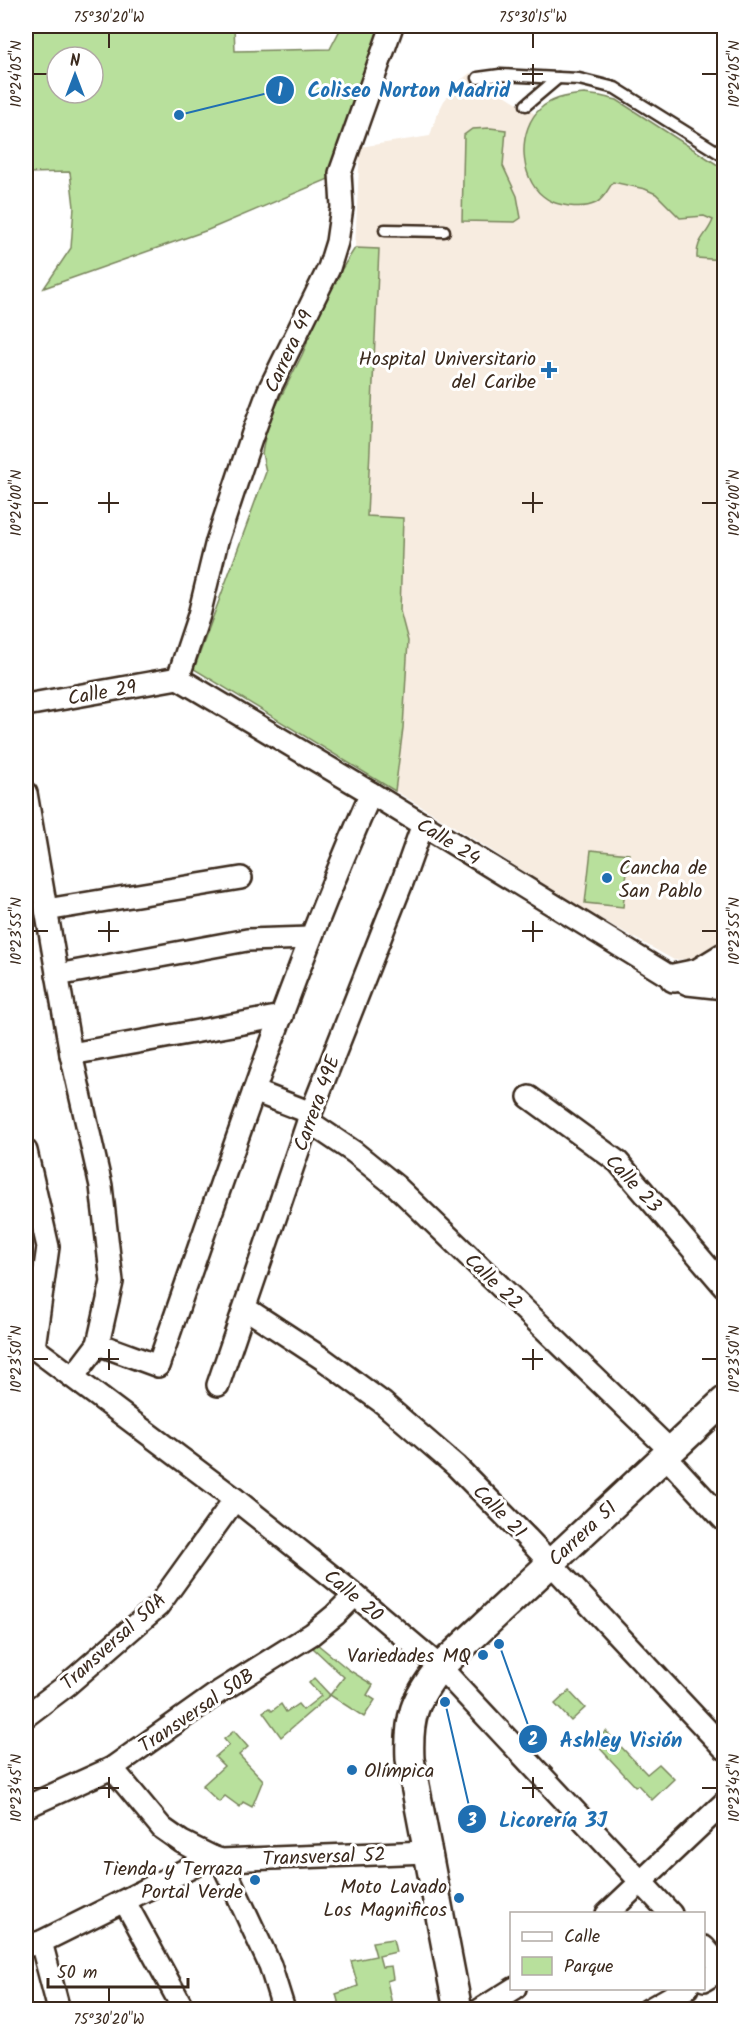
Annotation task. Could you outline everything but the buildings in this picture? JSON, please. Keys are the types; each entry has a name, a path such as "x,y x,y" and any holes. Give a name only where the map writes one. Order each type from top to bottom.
{"street":[{"name":"Carrera 49","path":"178,678 199,615 217,542 252,436 269,390 328,268 337,242 342,207 340,173 392,26"},
{"name":"Calle 29","path":"26,705 178,678"},
{"name":"Calle 24","path":"178,678 423,824 647,964 688,984 724,988"},
{"path":"98,1344 158,1366 254,1090 310,938 371,793"},
{"path":"26,794 71,1054 101,1186 112,1281 98,1344 73,1377"},
{"name":"Carrera 49E","path":"218,1385 309,1117 423,824"},
{"path":"46,910 241,878"},
{"path":"57,975 247,940 310,938"},
{"path":"674,978 698,973 724,957"},
{"path":"71,1054 282,1016"},
{"name":"Calle 22","path":"254,1090 309,1117 396,1186 668,1453 724,1520"},
{"name":"Calle 23","path":"529,1097 618,1161 724,1286"},
{"path":"26,1151 30,1188 48,1247 29,1344"},
{"name":"Calle 21","path":"245,1308 314,1353 382,1403 456,1466 724,1748"},
{"name":"Calle 20","path":"29,1344 235,1499 355,1595 440,1667 669,1912"},
{"name":"Carrera 51","path":"458,2010 410,1759 409,1740 412,1715 421,1692 440,1667 724,1401"},
{"name":"Transversal 50A","path":"26,1716 67,1685 158,1606 235,1499"},
{"name":"Transversal 50B","path":"26,1807 112,1768 219,1692 312,1634 355,1595"},
{"path":"112,1768 162,1828 182,1842 217,1858 270,1965 284,2010"},
{"path":"609,1912 724,1803"},
{"name":"Transversal 52","path":"33,1944 217,1858 428,1852"},
{"path":"125,1902 184,2010"},
{"path":"33,1944 59,2010"},
{"path":"705,1948 724,1969 705,1979"},
{"path":"480,2010 514,1990"},
{"path":"648,2010 685,1990"}],"lane":[{"path":"478,78 500,75 579,79 615,88 724,156"},
{"path":"526,105 558,78"},
{"path":"385,230 444,231"}],"shaded area":[{"path":"470,73 535,114 549,102 573,95 600,96 617,100 724,169 724,885 719,951 700,958 674,960 571,902 395,791 403,728 408,641 400,611 403,519 367,517 379,249 355,248 360,147 430,136 444,101 460,81"}],"green space":[{"path":"26,26 234,26 235,51 330,49 342,26 383,26 331,178 208,230 44,288 71,248 74,207 70,172 26,173"},
{"path":"584,94 617,100 724,169 724,336 720,336 723,260 697,258 698,246 713,220 704,216 680,218 656,194 645,189 613,182 599,201 582,206 552,202 535,188 525,165 524,153 528,128 533,117 541,108 556,99"},
{"path":"472,129 506,130 503,166 517,196 521,218 515,222 462,221 464,135"},
{"path":"355,248 379,249 367,516 403,518 400,611 408,641 403,728 395,791 194,669 266,472 262,453 268,422 302,355 307,343 308,327 314,313"},
{"name":"Cancha de San Pablo","path":"591,850 629,854 623,907 585,903"},
{"path":"317,1644 349,1670 373,1685 367,1695 375,1700 364,1717 330,1695 344,1677 313,1648"},
{"path":"314,1678 330,1695 281,1737 263,1712 269,1708 272,1711 281,1704 286,1712 298,1704 303,1710 321,1696 309,1683"},
{"path":"569,1691 585,1708 571,1721 555,1704"},
{"path":"234,1731 248,1747 239,1755 263,1780 252,1807 243,1802 240,1807 225,1796 219,1802 202,1786 224,1766 215,1757 229,1745 224,1739"},
{"path":"606,1731 647,1774 659,1764 674,1779 652,1800 638,1785 635,1786 594,1742"},
{"path":"393,1939 396,1952 379,1956 382,1967 391,1966 393,1979 387,1981 393,2009 340,2009 336,1994 358,1986 351,1961 376,1956 372,1942"}],"place":[{"name":"Coliseo Norton Madrid","path":"179,115"},
{"name":"Hospital Universitario del Caribe","path":"549,370"},
{"name":"Cancha de San Pablo","path":"607,878"},
{"name":"Ashley Visión","path":"499,1644"},
{"name":"Variedades MQ","path":"483,1655"},
{"name":"Licorería 3J","path":"445,1702"},
{"name":"Olímpica","path":"352,1770"},
{"name":"Tienda y Terraza Portal Verde","path":"255,1880"},
{"name":"Moto Lavado Los Magnificos","path":"459,1898"}]}
